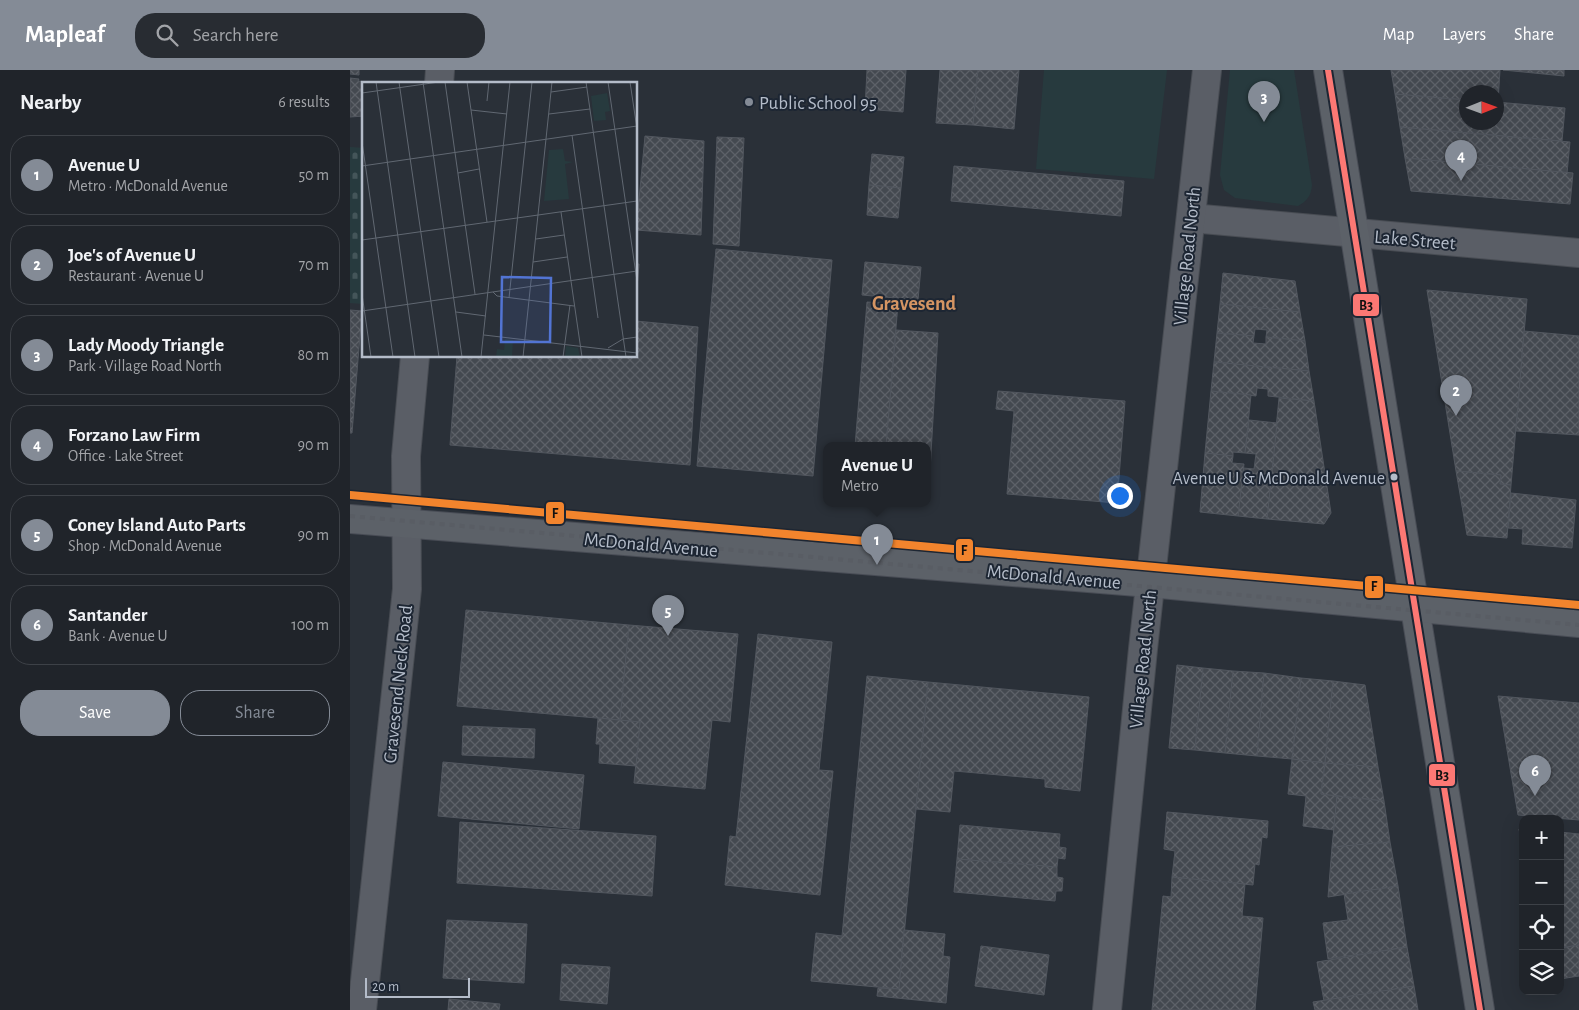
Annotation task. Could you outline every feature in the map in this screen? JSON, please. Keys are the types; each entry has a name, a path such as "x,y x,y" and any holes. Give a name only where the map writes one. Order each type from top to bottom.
{"main road":[{"path":"1328,70 1480,1010"},
{"name":"McDonald Avenue","path":"350,519 1150,583 1579,624"}],"street":[{"name":"Village Road North","path":"1107,1010 1150,583 1207,70"},
{"name":"Lake Street","path":"1191,218 1579,253"},
{"name":"Gravesend Neck Road","path":"362,1010 407,589 406,456 415,358"}],"green space":[{"path":"1044,70 1167,70 1154,179 1036,169"},
{"path":"1230,70 1294,70 1312,185 1308,198 1298,206 1235,198 1224,190 1220,175"},
{"path":"350,147 362,148 362,304 350,303"}],"building":[{"path":"350,70 359,70 359,75 350,74"},
{"path":"867,70 906,70 903,112 865,109"},
{"path":"940,70 978,70 973,125 936,123"},
{"path":"978,70 1019,70 1014,129 973,125"},
{"path":"1391,70 1500,70 1499,85 1459,85 1459,99 1395,94"},
{"path":"1503,70 1564,70 1564,76"},
{"path":"350,78 368,82 362,82 362,116 350,117"},
{"path":"1395,94 1459,99 1459,130 1504,130 1504,103 1565,108 1562,141 1400,127"},
{"path":"1400,127 1570,142 1567,173 1405,158"},
{"path":"645,136 704,141 701,235 638,230"},
{"path":"717,137 744,138 739,246 713,244"},
{"path":"872,154 904,157 901,188 869,185"},
{"path":"1405,158 1573,173 1570,204 1411,191"},
{"path":"954,166 1124,181 1121,216 951,201"},
{"path":"869,185 901,188 898,218 867,215"},
{"path":"716,249 832,260 813,476 697,466"},
{"path":"865,262 921,267 918,300 862,295"},
{"path":"1223,273 1295,281 1300,312 1220,304"},
{"path":"1427,290 1527,299 1511,485 1500,484 1501,475 1456,471"},
{"path":"867,302 898,304 886,442 855,442"},
{"path":"1220,304 1300,312 1305,341 1266,337 1267,330 1255,329 1254,336 1217,333"},
{"path":"350,310 362,311 352,433 350,433"},
{"path":"638,321 698,327 690,465 450,445 457,358 638,358"},
{"path":"896,330 938,333 931,454 931,442 886,442"},
{"path":"1524,331 1579,336 1579,435 1516,431"},
{"path":"1217,333 1254,336 1253,343 1266,344 1266,337 1305,341 1309,371 1214,362"},
{"path":"1214,362 1309,371 1314,401 1268,396 1268,389 1257,388 1256,396 1211,391"},
{"path":"998,391 1125,401 1117,503 1007,494 1014,411 996,409"},
{"path":"1211,391 1251,395 1245,453 1233,452 1233,456 1205,453"},
{"path":"1279,398 1314,401 1331,513 1324,524 1267,519"},
{"path":"1249,420 1277,423 1267,519 1238,516 1243,468 1254,469 1256,454 1245,453"},
{"path":"1205,453 1233,456 1232,463 1244,464 1238,516 1200,512"},
{"path":"1456,471 1501,475 1500,484 1511,485 1507,538 1467,535"},
{"path":"1511,493 1576,500 1572,548 1522,544 1523,529 1508,528"},
{"path":"466,610 629,625 620,720 457,706"},
{"path":"629,625 738,634 730,722 712,720 705,789 634,783 640,722 620,720"},
{"path":"758,634 832,642 819,770 833,771 820,895 725,885 730,836 736,837"},
{"path":"1177,665 1203,668 1195,750 1169,748"},
{"path":"1203,668 1233,671 1225,753 1195,750"},
{"path":"1233,671 1264,673 1257,756 1225,753"},
{"path":"1264,673 1301,678 1292,759 1257,756"},
{"path":"867,676 928,682 899,989 811,981 816,933 842,936"},
{"path":"1301,678 1333,681 1325,763 1292,759"},
{"path":"1333,681 1365,685 1378,767 1325,763"},
{"path":"928,682 1089,697 1080,791 1045,787 1045,779 954,771 950,812 916,809"},
{"path":"1498,696 1579,703 1579,820 1564,819 1564,815 1518,815"},
{"path":"598,718 640,722 636,766 599,763 600,744 596,744"},
{"path":"463,726 535,729 534,758 462,755"},
{"path":"1292,759 1325,763 1321,794 1337,796 1334,830 1303,826 1306,796 1288,794"},
{"path":"443,762 584,775 579,829 438,816"},
{"path":"1325,763 1378,767 1384,801 1321,794"},
{"path":"1337,796 1384,801 1390,842 1332,847"},
{"path":"1167,812 1268,821 1267,838 1262,837 1259,865 1255,864 1253,885 1172,877 1175,851 1164,849"},
{"path":"460,822 656,836 652,896 457,883"},
{"path":"960,825 1060,834 1059,847 1066,848 1065,859 1058,858 1057,867 957,859"},
{"path":"1564,832 1579,834 1579,879 1564,881"},
{"path":"1390,842 1398,886 1328,897 1332,847"},
{"path":"957,859 1057,867 1057,877 1063,878 1062,891 1056,891 1055,901 954,892"},
{"path":"1172,877 1245,884 1242,916 1263,918 1255,1010 1152,1010 1163,896 1171,897"},
{"path":"1579,879 1579,945 1564,947 1564,905 1564,881"},
{"path":"1398,886 1407,947 1328,959 1323,923 1348,920 1344,894"},
{"path":"447,920 527,924 524,983 443,978"},
{"path":"904,930 945,934 943,956 950,957 946,1003 877,996 878,988 899,989"},
{"path":"1579,945 1579,976 1564,978 1564,947"},
{"path":"981,946 1049,955 1044,995 975,986"},
{"path":"1407,947 1414,986 1324,1001 1317,962"},
{"path":"562,964 610,967 607,1004 560,1000"},
{"path":"1414,986 1418,1010 1315,1010 1313,1002"},
{"path":"449,999 500,1004 499,1010 448,1010"}],"railway":[{"path":"350,516 1579,625"}],"transit line":[{"name":"B3","path":"1328,70 1480,1010"},
{"name":"F","path":"350,495 1579,605"}],"place":[{"name":"Public School 95","path":"749,102"},
{"name":"Lady Moody Triangle","path":"1264,122"},
{"name":"Forzano Law Firm","path":"1461,181"},
{"name":"Joe's of Avenue U","path":"1456,416"},
{"name":"Avenue U & McDonald Avenue","path":"1394,477"},
{"name":"Avenue U","path":"877,565"},
{"name":"Coney Island Auto Parts","path":"668,636"},
{"name":"Santander","path":"1535,796"}],"district":[{"name":"Gravesend","path":"914,303"}]}
